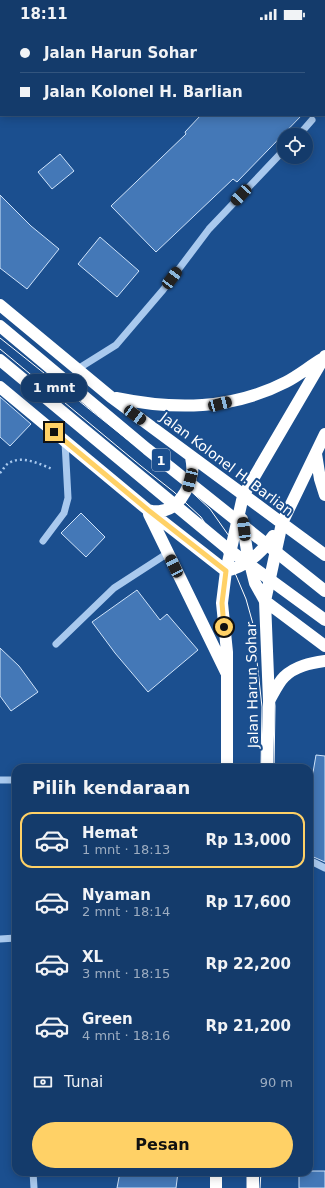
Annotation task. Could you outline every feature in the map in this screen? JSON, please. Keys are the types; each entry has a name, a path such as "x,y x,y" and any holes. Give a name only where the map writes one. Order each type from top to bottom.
{"highway":[{"name":"Jalan Kolonel H. Barlian","path":"0,305 76,370 325,556"},
{"name":"1","path":"0,326 159,458 325,591"},
{"path":"111,397 141,404 166,406 220,404 268,390 287,382 324,356"},
{"path":"324,356 244,496 242,518 246,551 255,583 265,601 325,646"},
{"name":"1","path":"0,360 228,548 325,620"},
{"path":"0,387 148,510 226,571 240,568 264,550 282,523 325,434"},
{"path":"316,454 320,479 325,495"},
{"path":"148,510 160,511 171,508 181,499 188,488 192,472 192,457"},
{"name":"Jalan Harun Sohar","path":"227,764 227,652 222,603 226,571 244,496"},
{"path":"148,510 227,675"},
{"path":"265,601 282,523"},
{"name":"Jalan Harun Sohar","path":"265,601 269,701 267,764"},
{"path":"269,701 284,677 301,666 325,661"},
{"path":"216,1176 216,1188"},
{"path":"253,1176 253,1188"}],"lane":[{"path":"305,128 312,120"},
{"path":"76,370 116,345 163,290 209,229 277,157"},
{"path":"43,541 64,513 68,498 65,442"},
{"path":"56,644 114,588 168,553"},
{"path":"0,780 12,780"},
{"path":"313,863 325,868"},
{"path":"0,939 12,938"},
{"path":"34,1176 34,1188"}],"path":[{"path":"0,473 9,463 19,460 31,460 68,476"}],"building":[{"path":"200,116 301,116 289,128 277,128 277,141 237,182 233,179 156,252 111,206 186,134 185,132"},
{"path":"60,154 74,171 52,189 38,172"},
{"path":"0,195 31,226 59,249 27,289 0,268"},
{"path":"100,237 139,271 117,297 78,264"},
{"path":"0,397 31,424 10,446 0,437"},
{"path":"81,513 105,537 86,557 61,533"},
{"path":"137,590 160,620 167,614 198,650 148,692 115,653 92,622"},
{"path":"0,648 19,666 38,692 11,711 0,696"},
{"path":"316,755 325,756 325,862 313,857 313,773"},
{"path":"313,1171 325,1171 325,1188 299,1188 299,1176 313,1176"},
{"path":"119,1176 178,1176 176,1188 117,1188"}],"tram line":[{"path":"0,338 182,483 210,509 229,536 247,567 268,626 275,706 274,764"},
{"path":"0,349 174,492 201,517 221,548 235,573 246,599 253,624 262,707 261,764"},
{"path":"247,1176 247,1188"},
{"path":"260,1188 261,1176"}],"route":[{"path":"54,432 148,510 226,571 222,603 224,627"}]}
